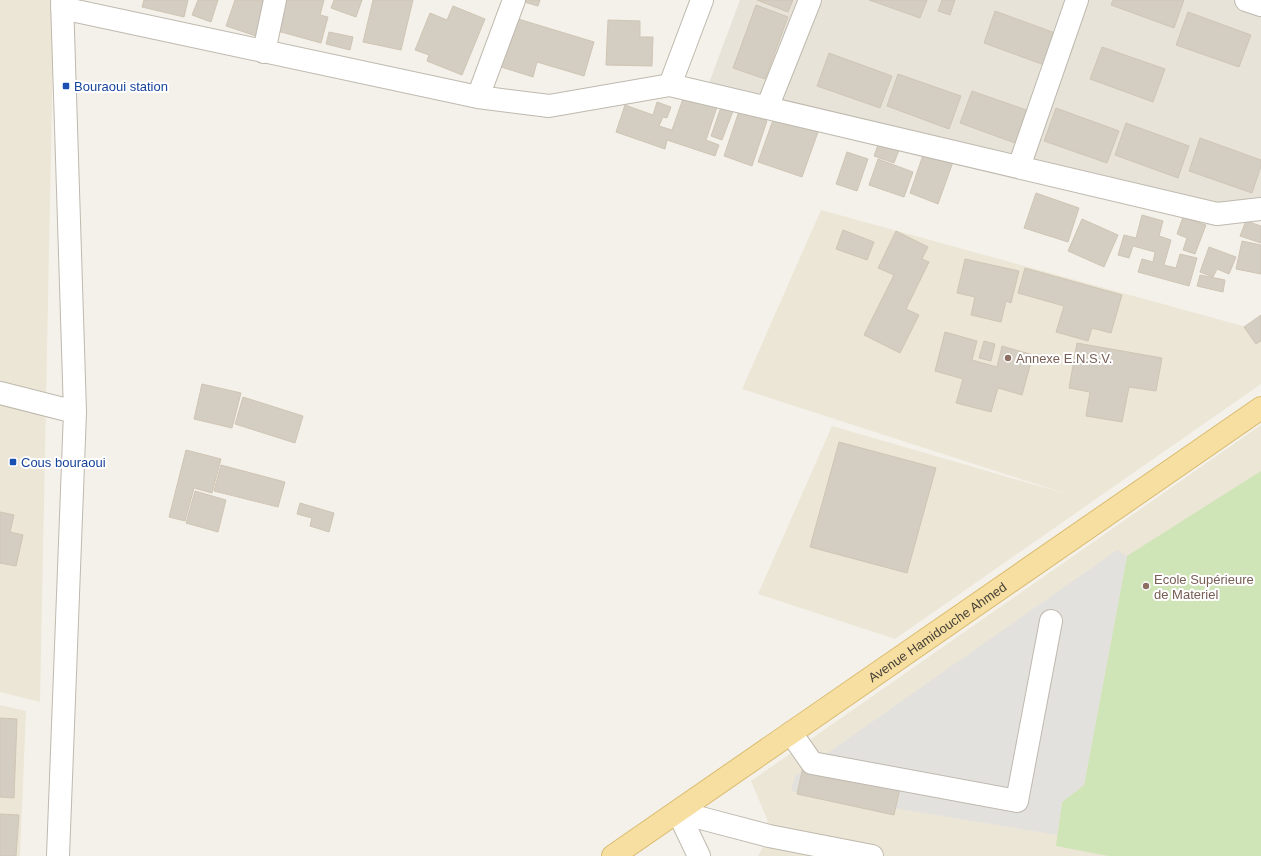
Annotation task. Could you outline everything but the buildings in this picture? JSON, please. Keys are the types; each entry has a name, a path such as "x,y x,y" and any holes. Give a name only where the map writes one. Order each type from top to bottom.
{"main road":[{"name":"Avenue Hamidouche Ahmed","path":"613,856 1261,408"}],"street":[{"path":"264,52 275,0"},
{"path":"478,97 514,0"},
{"path":"670,85 702,0"},
{"path":"767,108 810,0"},
{"path":"1019,166 1077,0"},
{"path":"1246,0 1261,5"},
{"path":"58,856 75,412 62,4 264,52 478,97 549,106 670,85 1019,166 1217,214 1261,209"},
{"path":"0,394 75,412"},
{"path":"791,734 812,764 1017,801 1051,621"},
{"path":"678,812 699,856"},
{"path":"678,812 769,836 872,856"}],"shaded area":[{"path":"0,0 54,0 40,702 0,692"},
{"path":"740,0 1233,0 1261,9 1261,205 1235,206 709,83"},
{"name":"Annexe E.N.S.V.","path":"821,210 1261,331 1261,384 895,639 758,594 832,426 1070,495 742,389"},
{"name":"Ecole Supérieure de Materiel","path":"1261,425 1261,856 758,856 769,836 767,819 751,781"},
{"path":"1117,550 1127,556 1084,785 1062,802 1057,835 791,791 795,776"},
{"path":"0,705 26,711 20,856 0,856"}],"green space":[{"path":"1261,471 1261,856 1109,856 1056,846 1062,802 1084,785 1127,556"}],"place":[{"name":"Bouraoui station","path":"66,86"},
{"name":"Annexe E.N.S.V.","path":"1008,358"},
{"name":"Cous bouraoui","path":"13,462"},
{"name":"Ecole Supérieure de Materiel","path":"1146,586"}]}
